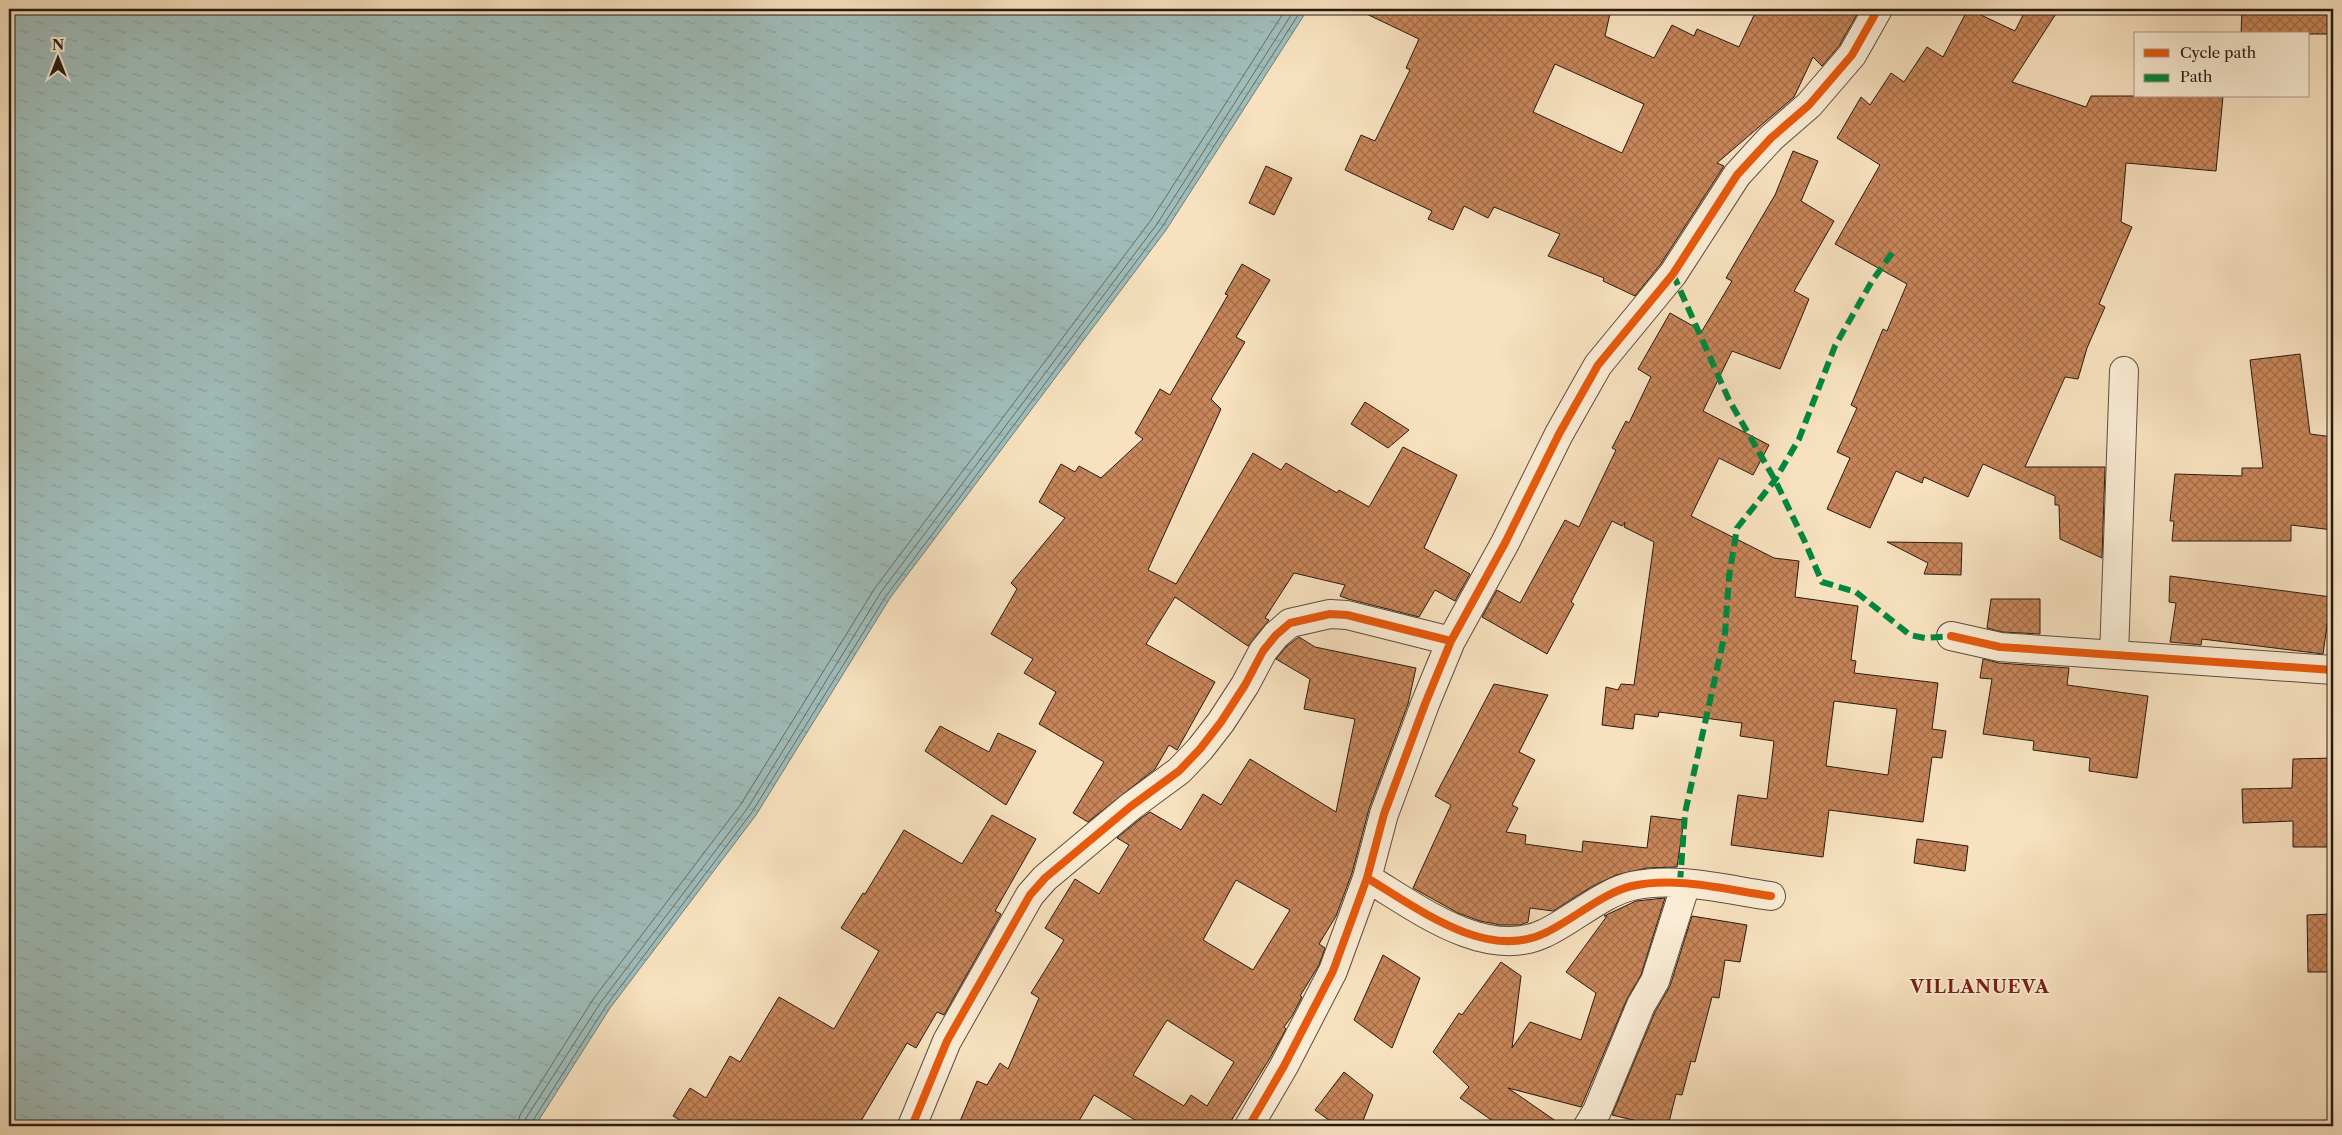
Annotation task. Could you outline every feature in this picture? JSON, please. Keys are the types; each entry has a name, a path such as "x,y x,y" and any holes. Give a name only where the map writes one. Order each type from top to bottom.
{"street":[{"path":"1249,1126 1284,1066 1333,971 1367,878 1384,814 1451,641 1517,520 1559,434 1598,365 1673,274 1738,175 1772,138 1809,105 1852,55 1878,9"},
{"path":"2114,655 2124,371"},
{"path":"912,1126 947,1041 1030,895 1045,878 1130,807 1179,771 1221,722 1245,685 1263,651 1276,635 1290,623 1330,614 1347,616 1451,641"},
{"path":"1951,636 2000,647 2333,670"},
{"path":"1367,878 1438,920 1469,934 1498,942 1524,940 1544,934 1617,891 1629,887 1652,884 1686,884 1772,896"},
{"path":"1588,1126 1597,1112 1642,1005 1655,981 1686,884"}],"water":[{"path":"9,9 1308,9 1166,230 890,598 756,815 610,1008 535,1126 9,1126"}],"building":[{"path":"1356,9 1611,9 1605,36 1654,58 1672,25 1694,36 1697,29 1739,47 1757,9 1860,9 1839,46 1822,66 1813,57 1794,97 1717,163 1724,166 1660,265 1635,296 1603,281 1604,278 1548,256 1560,234 1494,207 1488,218 1464,206 1453,230 1428,219 1432,211 1345,170 1361,135 1375,141 1410,70 1406,68 1419,39","holes":["1555,64 1644,104 1622,153 1533,112"]},
{"path":"1968,9 2015,31 2026,9 2059,9 2012,82 2086,107 2091,96 2223,98 2216,171 2126,163 2121,222 2132,227 2099,304 2105,307 2087,348 2078,379 2065,377 2025,467 2105,467 2102,558 2060,539 2059,505 2055,505 2055,496 1983,464 1968,497 1924,477 1922,483 1896,471 1870,528 1827,509 1850,458 1837,452 1857,408 1851,405 1883,329 1887,331 1907,284 1835,244 1880,165 1837,138 1861,97 1870,105 1891,73 1904,82 1927,47 1943,57"},
{"path":"2242,9 2329,9 2328,34 2310,34 2310,32 2241,32"},
{"path":"1793,151 1818,161 1801,201 1834,221 1794,291 1809,299 1780,369 1732,351 1703,411 1769,445 1753,475 1719,458 1691,516 1774,558 1799,561 1795,597 1858,606 1851,660 1856,661 1854,673 1938,683 1932,729 1946,731 1942,758 1932,757 1923,822 1829,810 1823,857 1731,845 1738,795 1767,799 1774,741 1740,736 1742,723 1659,712 1658,717 1635,714 1633,729 1602,725 1606,687 1618,690 1621,684 1634,685 1654,542 1624,527 1625,522 1622,526 1612,521 1571,602 1574,604 1547,654 1482,617 1497,590 1520,603 1565,520 1579,527 1616,450 1612,448 1626,421 1629,423 1651,377 1638,369 1670,313 1702,331 1732,281 1726,278 1775,195","holes":["1834,701 1897,709 1888,775 1826,766"]},
{"path":"1266,166 1292,178 1274,215 1249,203"},
{"path":"1242,264 1270,280 1236,337 1245,342 1211,399 1221,409 1148,570 1176,584 1253,453 1281,470 1286,463 1337,493 1339,490 1369,507 1403,447 1457,475 1424,548 1470,574 1455,601 1435,590 1419,617 1348,599 1340,596 1345,585 1294,573 1265,618 1269,620 1248,646 1175,597 1146,644 1215,682 1177,750 1169,745 1155,769 1088,822 1073,813 1104,762 1039,724 1056,692 1024,673 1033,659 991,634 1017,589 1011,583 1065,518 1039,502 1061,464 1075,472 1079,466 1101,478 1143,439 1135,433 1160,389 1170,395 1228,295 1225,294"},
{"path":"2300,354 2310,434 2333,437 2333,530 2291,525 2291,541 2172,541 2174,521 2170,521 2175,474 2242,476 2242,468 2263,468 2250,360"},
{"path":"1365,402 1409,430 1388,448 1351,424"},
{"path":"1887,542 1962,543 1961,575 1924,574 1928,563"},
{"path":"2170,576 2331,597 2323,654 2202,639 2201,645 2170,642 2176,603 2169,602"},
{"path":"1991,599 2040,599 2040,634 2002,632 1987,628"},
{"path":"1299,637 1315,647 1416,668 1408,704 1369,809 1352,873 1336,916 1319,944 1325,948 1319,965 1300,996 1302,997 1284,1027 1286,1029 1270,1058 1231,1121 1234,1122 1233,1126 1145,1126 1094,1095 1076,1126 958,1126 977,1081 987,1085 1000,1063 1008,1069 1039,998 1031,993 1064,940 1045,928 1075,879 1099,894 1129,845 1117,838 1150,812 1181,830 1203,794 1221,805 1250,759 1336,812 1355,719 1304,709 1310,679 1276,659 1287,646","holes":["1236,880 1290,910 1253,970 1203,940","1167,1020 1234,1062 1207,1106 1191,1095 1184,1106 1133,1075"]},
{"path":"1983,659 1999,663 2069,668 2067,685 2148,696 2137,778 2089,771 2090,758 2033,750 2034,741 1983,734 1992,679 1980,678"},
{"path":"1494,684 1548,695 1519,752 1535,760 1512,805 1518,808 1506,832 1526,835 1525,844 1582,852 1583,841 1647,848 1651,816 1684,820 1677,867 1647,868 1616,875 1591,887 1553,911 1530,908 1528,922 1520,925 1501,925 1480,921 1458,913 1413,888 1451,805 1435,796"},
{"path":"940,726 989,752 998,733 1036,751 1006,805 925,751"},
{"path":"2333,758 2333,847 2293,847 2293,821 2243,823 2242,789 2292,788 2293,759"},
{"path":"992,815 1036,839 995,911 1001,914 944,1015 937,1012 916,1048 907,1043 858,1126 690,1126 673,1116 690,1088 706,1098 730,1056 740,1062 779,997 834,1029 879,951 841,928 863,893 865,894 904,830 962,864"},
{"path":"1917,839 1968,846 1965,871 1914,863"},
{"path":"1665,898 1641,975 1627,999 1581,1107 1508,1088 1563,1126 1500,1126 1460,1098 1469,1087 1433,1052 1459,1013 1462,1015 1501,962 1521,976 1512,1048 1530,1022 1581,1040 1596,993 1566,972 1607,916 1604,916 1636,901"},
{"path":"2333,914 2333,972 2308,972 2307,915"},
{"path":"1692,916 1747,925 1740,962 1725,960 1719,998 1712,997 1695,1062 1691,1061 1682,1095 1676,1094 1668,1126 1658,1126 1612,1115 1655,1012 1670,986"},
{"path":"1383,955 1420,978 1392,1048 1354,1020"},
{"path":"1344,1072 1373,1095 1361,1126 1337,1126 1315,1110"}],"marked path":[{"path":"1680,883 1685,813 1725,633 1729,577 1737,528 1775,480 1799,439 1835,346 1872,281 1895,249"},
{"path":"1673,274 1729,400 1775,480 1822,582 1856,592 1910,635 1925,638 1951,636"}],"cycle path":[{"path":"1249,1126 1284,1066 1333,971 1367,878 1384,814 1451,641 1505,543 1559,434 1598,365 1673,274 1737,175 1771,138 1809,105 1852,55 1878,9"},
{"path":"912,1126 947,1041 1030,895 1045,878 1130,807 1179,771 1200,749 1221,722 1245,685 1263,651 1276,635 1290,623 1330,614 1347,615 1451,641"},
{"path":"1951,636 2000,647 2333,670"},
{"path":"1367,878 1429,916 1452,927 1476,936 1499,941 1522,940 1545,933 1610,894 1621,889 1649,883 1684,883 1771,896"}],"district":[{"name":"VILLANUEVA","path":"1980,987"}]}
